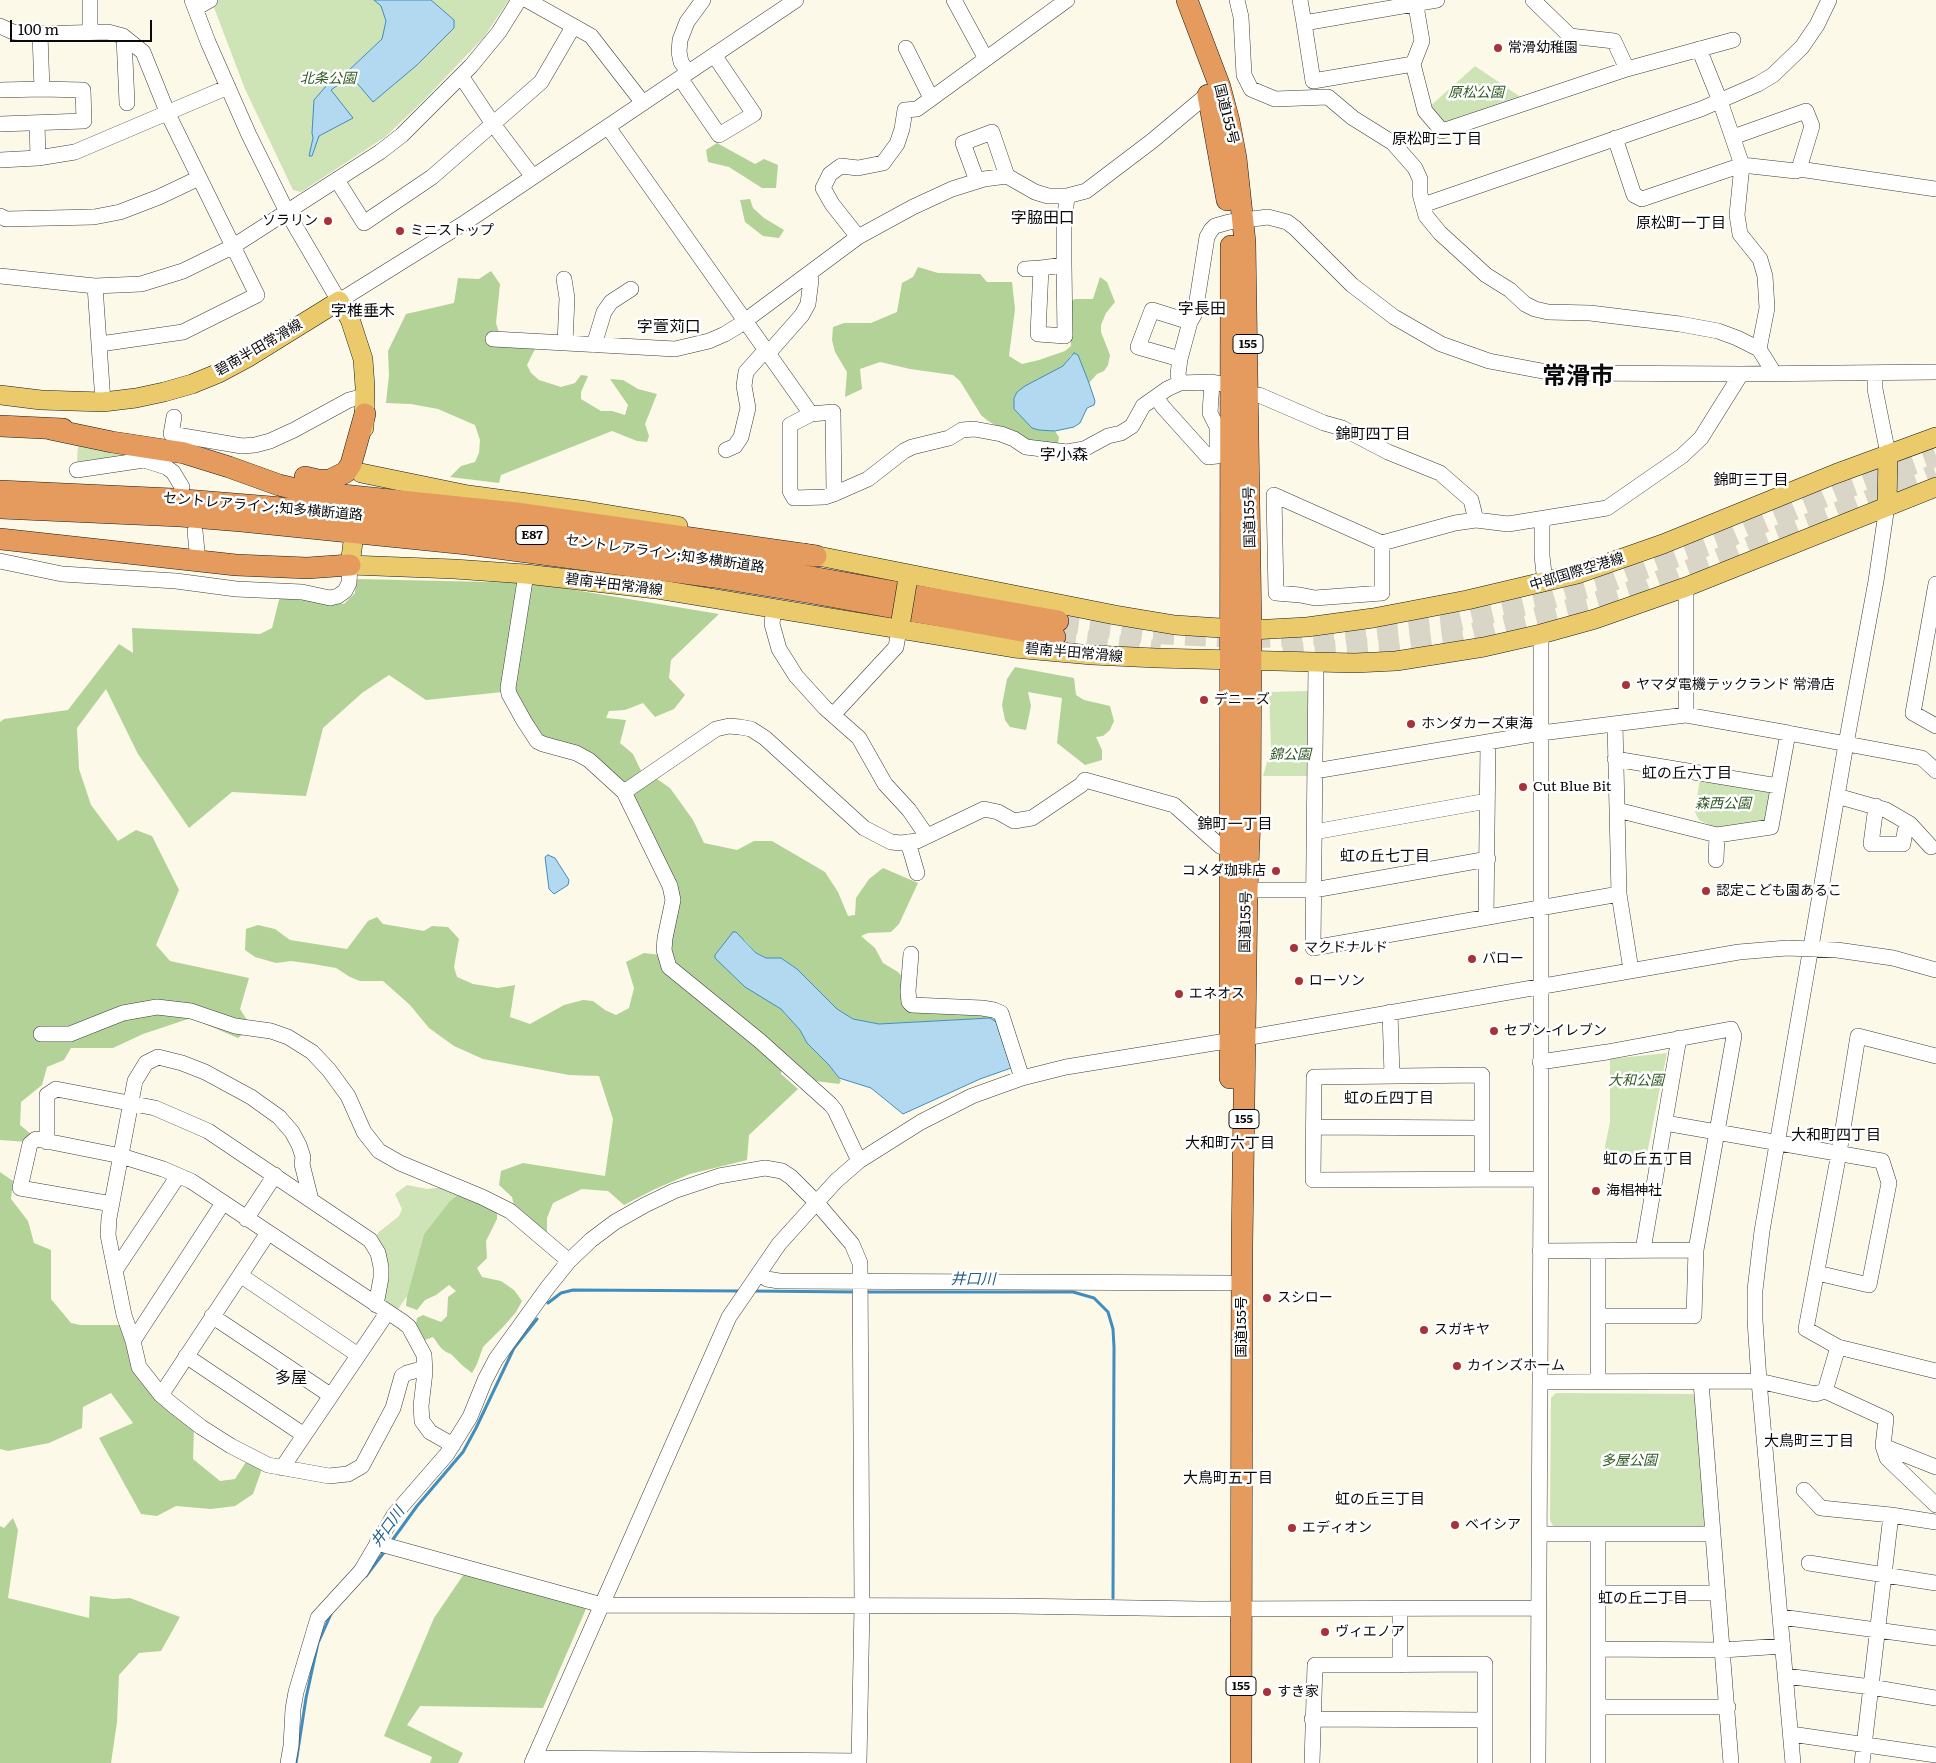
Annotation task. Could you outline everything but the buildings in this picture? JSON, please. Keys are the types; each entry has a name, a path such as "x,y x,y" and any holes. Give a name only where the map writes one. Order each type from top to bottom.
{"highway":[{"name":"国道155号","path":"1174,0 1197,59 1214,90"},
{"name":"国道155号","path":"1187,0 1236,158 1236,221 1245,242 1249,407 1241,661 1250,818 1238,1039 1229,1283 1240,1763"},
{"path":"0,426 112,431 164,439 210,450 291,474 318,480 330,480 346,472 351,464 365,405"},
{"path":"50,429 184,454 229,467 279,485 304,491 516,513 816,556"},
{"name":"セントレアライン;知多横断道路","path":"0,491 107,495 271,507 512,533 756,567 1057,629 724,579 496,548 180,516 0,508"},
{"path":"0,539 198,561 307,568 350,565"},
{"name":"国道155号","path":"1228,1763 1235,1608 1241,1344 1238,1039 1230,850 1241,661"}],"main road":[{"name":"碧南半田常滑線","path":"0,395 41,400 103,402 164,392 192,384 247,358 339,301"},
{"path":"339,301 350,319 363,359 365,405 360,480 588,511 706,531 770,544 908,579 1175,626 1241,630"},
{"name":"中部国際空港線","path":"1241,630 1299,628 1373,618 1467,600 1545,582 1610,563 1663,544 1888,454 1936,437"},
{"path":"1887,506 1888,454"},
{"path":"1241,661 1316,663 1396,661 1541,634 1595,619 1686,587 1936,487"},
{"path":"350,565 353,542"},
{"name":"碧南半田常滑線","path":"350,565 454,568 656,589 900,625 973,642 1051,652 1241,661"},
{"path":"900,625 908,579"}],"street":[{"path":"90,0 90,33"},
{"path":"210,0 194,4 208,42 249,135 287,212 339,301 466,222 796,0"},
{"path":"0,276 95,286 141,284 184,271 232,247 380,152 402,135 461,76 499,32 520,0"},
{"path":"527,0 591,36 643,103"},
{"path":"703,0 687,22 680,40 679,52 684,75 719,135 754,114 714,55"},
{"path":"954,0 986,59"},
{"path":"858,237 832,204 823,188 830,174 841,166 858,168 883,162 896,144 902,129 904,110 917,109 1067,0"},
{"path":"1237,0 1241,17 1244,75 1252,89 1275,99 1328,97 1353,118 1394,143 1415,168 1420,179 1420,194 1426,216 1440,233 1486,276 1510,290 1525,304 1548,312 1590,314 1680,324 1718,331 1759,348 1774,373"},
{"path":"1300,0 1313,80 1413,64"},
{"path":"1304,23 1416,2 1437,0"},
{"path":"1533,0 1570,36 1614,41 1627,69"},
{"path":"1423,205 1720,101 1758,84 1790,60 1802,47 1817,25 1829,0"},
{"path":"1416,2 1422,41 1413,64 1425,110 1442,131 1627,69 1732,40"},
{"path":"0,26 14,32 40,34 108,32 124,37 143,52 168,114 257,295 183,332 100,344"},
{"path":"337,180 364,223 432,177 541,82 573,27"},
{"path":"40,34 42,88"},
{"path":"124,37 127,103"},
{"path":"906,48 931,98"},
{"path":"1699,49 1720,101 1742,165 1737,214 1740,234 1760,258 1767,288 1768,308 1762,343 1759,348"},
{"path":"493,339 675,349 717,338 809,274 858,237 913,207 952,189 976,181 1006,176 1035,192 1048,196 1067,196 1086,191 1152,141 1214,90 1244,75"},
{"path":"461,76 493,124 533,177"},
{"path":"0,160 38,158 75,152 228,87"},
{"path":"0,90 42,88 83,90 84,121 0,124"},
{"path":"1733,137 1806,111 1812,126 1799,169"},
{"path":"37,123 38,158"},
{"path":"608,126 746,319 811,414"},
{"path":"976,181 963,143 992,132 1006,176"},
{"path":"1615,138 1634,195 1642,199 1742,165 1796,171 1799,169 1936,189"},
{"path":"0,216 6,219 102,215 120,212 160,197 199,178"},
{"path":"1041,268 1038,334 1065,336 1064,227 1067,196"},
{"path":"1180,384 1178,374 1180,359 1190,322 1195,313 1207,237 1216,226 1236,221 1268,217 1287,222 1352,285 1394,317 1441,344 1489,361 1542,371 1568,373 1936,372"},
{"path":"1026,268 1064,265"},
{"path":"726,450 735,446 742,437 748,408 744,386 746,372 750,366 789,332 806,308 811,280 809,274"},
{"path":"564,279 567,305 565,343"},
{"path":"95,286 103,402"},
{"path":"594,345 604,312 611,302 631,289"},
{"path":"1180,359 1138,347 1152,310 1190,322"},
{"path":"1875,373 1875,389 1888,454"},
{"path":"1382,543 1382,593 1315,598 1276,593 1274,495 1382,543 1455,523 1476,520 1508,524 1607,508 1682,456 1701,438 1741,374"},
{"path":"834,494 834,412 811,414 790,425 790,490 794,498 825,497 834,494 868,479 904,451 912,447 949,438 962,430 974,429 1001,434 1014,439 1026,447 1067,452 1084,449 1108,436 1121,433 1132,426 1144,406 1156,397 1167,389 1180,384 1217,383 1210,414 1217,427 1217,456 1208,457 1156,397"},
{"path":"1259,395 1342,428 1388,452 1440,473 1471,500 1476,520"},
{"path":"174,417 171,434 248,446 270,441 349,400 365,405"},
{"path":"78,470 144,460 166,467 173,472 182,486"},
{"path":"1793,1763 1759,1381 1755,1290 1758,1259 1810,948 1876,581 1887,506"},
{"path":"1542,519 1542,556 1545,582"},
{"path":"195,531 198,561"},
{"path":"0,561 62,574 176,581 236,590 302,592 330,598 338,596 345,591 349,583 350,565"},
{"path":"526,574 509,694 537,740 543,744 576,753 590,760 624,792 670,886 673,900 664,950 669,967 760,1041 830,1104 835,1110 859,1162"},
{"path":"1936,584 1913,713 1936,726"},
{"path":"1686,587 1686,715"},
{"path":"774,607 772,624 779,649 796,676 833,715 859,738 885,784 909,810 927,836"},
{"path":"833,715 896,647 900,625"},
{"path":"1538,1763 1541,634"},
{"path":"1316,663 1313,948 1619,894"},
{"path":"1315,771 1542,733 1686,715 1922,758 1933,762"},
{"path":"1614,724 1619,894 1631,970"},
{"path":"624,792 716,729 729,726 740,727 751,729 765,738 864,828 891,842 917,841 984,809 998,812 1014,821 1032,818 1085,780 1174,805 1220,846 1230,850"},
{"path":"1616,810 1717,835 1772,827 1788,733"},
{"path":"1486,917 1488,742"},
{"path":"1615,759 1778,786"},
{"path":"1837,796 1886,810 1910,824 1932,847"},
{"path":"1314,832 1488,801"},
{"path":"1876,806 1871,844 1903,844 1905,831 1910,824"},
{"path":"1716,860 1717,835"},
{"path":"908,842 917,873"},
{"path":"1247,890 1314,890 1488,859"},
{"path":"288,1763 292,1746 293,1709 318,1618 361,1571 394,1516 453,1445 470,1417 496,1359 548,1287 569,1262 601,1232 645,1205 674,1191 735,1172 765,1168 782,1171 791,1177 817,1203 852,1244 860,1263 862,1605 859,1762 533,1761 730,1317 779,1244 817,1203 836,1181 859,1162 921,1122 952,1105 1022,1078 1092,1062 1238,1039 1739,952 1810,948 1884,957 1936,970"},
{"path":"911,954 909,1002 912,1005 982,1008 1000,1013 1022,1078"},
{"path":"41,1034 70,1034 123,1013 157,1007 191,1011 235,1026 259,1029 288,1037 312,1052 328,1070 348,1096 364,1132 379,1151 400,1163 482,1197 510,1211 569,1262"},
{"path":"1390,1012 1392,1076"},
{"path":"1540,1062 1607,1052 1731,1029 1734,1036 1696,1250 1694,1316 1598,1316"},
{"path":"1936,1056 1858,1036 1839,1153 1806,1329 1838,1347 1936,1371"},
{"path":"1643,1250 1679,1038"},
{"path":"311,1200 302,1164 303,1157 296,1138 279,1117 251,1097 205,1072 182,1063 158,1057 149,1060 135,1082 108,1235 124,1315 133,1341 138,1367 161,1395 201,1427 231,1446 268,1465 329,1476 348,1474 362,1466 393,1408 402,1376 406,1373 425,1368"},
{"path":"1482,1178 1482,1076 1314,1077 1313,1180 1540,1179"},
{"path":"47,1142 47,1095 56,1089 155,1108 208,1131 365,1235 374,1246 379,1257 381,1272 381,1309 358,1355 282,1468"},
{"path":"1665,1123 1882,1161 1889,1182 1869,1285 1817,1273"},
{"path":"1314,1127 1481,1128"},
{"path":"112,1204 20,1188 21,1176 30,1144 36,1138 47,1142 121,1156 191,1182 409,1327 424,1355 425,1368 420,1406 422,1420 430,1432 453,1445"},
{"path":"246,1219 275,1175"},
{"path":"116,1269 178,1176"},
{"path":"133,1341 223,1203"},
{"path":"161,1395 268,1233"},
{"path":"1540,1251 1696,1250"},
{"path":"1598,1251 1598,1382"},
{"path":"759,1274 767,1279 779,1281 1229,1283"},
{"path":"240,1275 358,1355"},
{"path":"212,1316 330,1395"},
{"path":"1825,1391 1838,1347"},
{"path":"186,1356 304,1435"},
{"path":"1540,1382 1759,1381 1815,1394 1825,1391 1886,1419 1883,1446 1887,1458 1936,1505"},
{"path":"1701,1382 1731,1763"},
{"path":"1883,1446 1936,1468"},
{"path":"1804,1490 1821,1508 1891,1515 1936,1522"},
{"path":"1862,1763 1891,1515"},
{"path":"1540,1534 1713,1534"},
{"path":"1598,1534 1598,1763"},
{"path":"377,1543 602,1605 1539,1608"},
{"path":"1808,1564 1936,1582"},
{"path":"1598,1593 1718,1593"},
{"path":"1400,1609 1400,1665"},
{"path":"1780,1617 1936,1638"},
{"path":"1598,1648 1723,1650 1783,1646"},
{"path":"1312,1763 1315,1665 1486,1664 1485,1763"},
{"path":"1786,1676 1872,1687 1936,1698"},
{"path":"1598,1707 1728,1707"},
{"path":"1312,1719 1485,1720"},
{"path":"1791,1734 1936,1755"}],"green space":[{"name":"北条公園","path":"219,0 509,0 484,37 423,101 385,137 301,192 293,190 245,89 213,5"},
{"name":"原松公園","path":"1475,66 1522,98 1443,127 1428,108"},
{"path":"717,143 755,164 764,159 778,165 776,188 762,188 729,167 708,162 706,150"},
{"path":"750,199 753,208 764,218 784,230 779,238 763,236 745,222 740,200"},
{"path":"918,267 938,273 980,274 987,282 1012,282 1015,309 1009,356 1022,364 1065,351 1071,346 1068,303 1075,299 1093,299 1100,277 1107,282 1115,302 1106,313 1101,325 1101,332 1110,355 1108,365 1104,371 1097,374 1089,383 1078,355 1071,355 1064,366 1017,392 1014,398 1014,403 1039,430 1055,431 1059,437 1058,445 1028,444 988,421 981,415 960,381 953,375 910,369 880,362 860,369 862,389 845,397 847,372 835,352 832,340 833,327 844,323 871,323 897,312 902,283 913,277"},
{"path":"491,271 500,284 496,323 502,343 536,347 527,365 531,373 539,380 561,387 575,383 581,375 588,376 581,392 581,399 601,411 612,411 625,415 628,405 610,379 623,380 638,389 657,394 645,424 649,436 647,442 637,441 612,431 501,475 499,483 450,477 461,466 475,462 479,453 480,440 475,425 438,409 411,404 386,403 389,375 388,351 406,314 454,303 458,278 479,279"},
{"path":"78,445 140,453 77,462"},
{"path":"356,579 532,583 719,614 671,660 669,678 685,695 674,709 655,717 643,703 625,710 609,711 606,718 626,720 620,743 633,754 643,775 623,786 536,737 512,691 426,700 389,675 362,693 323,728 306,796 232,792 189,828 138,754 106,689 77,728 79,769 91,805 118,841 136,830 152,836 179,890 156,945 170,961 249,978 240,1009 252,1028 238,1038 191,1018 143,1034 113,1048 71,1048 64,1060 47,1067 42,1085 21,1102 20,1125 31,1134 28,1142 0,1140 0,722 4,719 68,710 119,644 133,653 132,628 260,634 272,628 280,596 344,604 355,593"},
{"path":"1015,667 1074,678 1076,695 1084,700 1110,706 1114,721 1110,730 1103,736 1096,737 1102,750 1102,760 1085,765 1057,743 1062,698 1028,692 1031,706 1026,730 1010,727 1005,720 1002,705 1007,679"},
{"name":"錦公園","path":"1308,691 1309,776 1263,776 1271,748 1269,692"},
{"path":"654,777 670,788 693,820 704,843 737,850 754,841 772,841 825,872 838,892 848,916 855,915 856,898 869,879 883,868 918,883 899,924 891,932 868,933 861,936 875,948 883,963 898,972 904,979 906,1007 984,1012 998,1018 996,1022 986,1018 879,1024 853,1019 837,1009 797,969 781,958 766,958 756,953 744,939 766,999 781,1009 800,1030 807,1043 829,1065 841,1081 839,1084 816,1081 674,967 667,951 674,917 629,795"},
{"name":"森西公園","path":"1700,777 1772,787 1767,823 1718,829 1699,820 1695,812"},
{"path":"377,917 383,924 424,931 432,926 448,927 459,939 454,967 457,977 473,984 498,988 515,985 510,1017 530,1024 564,1005 583,1000 593,1001 616,1015 629,1008 634,988 626,962 644,953 661,955 782,1066 781,1074 798,1089 749,1135 747,1160 690,1174 624,1205 608,1191 582,1189 553,1203 547,1218 547,1234 514,1205 512,1197 499,1185 501,1171 523,1163 605,1176 613,1119 599,1076 569,1075 483,1059 454,1046 429,1028 410,1005 383,981 360,981 336,968 313,964 291,961 276,963 255,957 245,950 246,929 258,925 275,929 290,940 347,949 368,921"},
{"name":"大和公園","path":"1667,1053 1645,1164 1602,1161 1610,1122 1610,1059"},
{"path":"0,1172 13,1181 11,1199 28,1221 34,1243 51,1250 51,1299 71,1323 80,1325 121,1325 133,1371 194,1428 193,1459 220,1481 235,1479 246,1462 262,1469 253,1494 235,1506 211,1509 176,1506 157,1516 141,1514 99,1438 133,1423 111,1393 83,1407 82,1428 49,1443 8,1451 0,1449"},
{"path":"407,1185 427,1189 445,1187 459,1194 449,1202 424,1234 407,1296 395,1314 382,1305 374,1240 379,1232 399,1216 402,1209 395,1194"},
{"path":"459,1194 497,1212 497,1219 486,1241 487,1258 477,1268 482,1277 501,1281 514,1290 522,1301 516,1312 483,1347 472,1373 451,1354 441,1348 433,1337 425,1340 416,1324 417,1318 423,1315 441,1322 447,1316 448,1297 456,1291 449,1285 436,1295 425,1300 417,1310 406,1306 424,1234 449,1202"},
{"name":"多屋公園","path":"1556,1393 1694,1394 1697,1397 1705,1529 1554,1528 1550,1520 1551,1398"},
{"path":"13,1518 18,1530 8,1598 89,1618 90,1596 113,1599 130,1598 180,1617 161,1651 139,1653 119,1675 117,1722 111,1763 0,1763 0,1526 4,1528"},
{"path":"464,1574 556,1598 586,1609 543,1708 420,1706 407,1725 463,1753 458,1763 430,1763 432,1757 384,1736 434,1618"}],"water":[{"path":"374,0 431,0 454,20 454,28 417,65 373,102 351,76 331,90 353,118 319,136 312,156 309,156 313,138 314,100 327,85 348,71 382,39 386,21 381,6"},
{"path":"1074,353 1078,355 1089,383 1095,401 1094,405 1087,408 1080,423 1074,427 1055,431 1032,428 1014,409 1014,398 1017,392 1063,366"},
{"path":"548,855 555,858 569,880 568,885 554,894 549,889 545,857"},
{"path":"733,932 736,932 756,953 766,958 781,958 797,969 837,1009 853,1019 879,1024 990,1018 996,1022 1011,1068 980,1079 903,1114 871,1088 839,1078 807,1043 800,1030 781,1009 745,987 715,958 715,955"}],"waterway":[{"name":"井口川","path":"548,1303 561,1293 573,1290 741,1291"},
{"name":"井口川","path":"752,1291 856,1292"},
{"name":"井口川","path":"865,1292 1073,1292 1094,1298 1108,1312 1113,1329 1114,1347 1113,1598"},
{"name":"井口川","path":"391,1542 417,1506 463,1452 514,1348 537,1319"},
{"name":"井口川","path":"366,1576 385,1551"},
{"name":"井口川","path":"296,1763 306,1698 318,1643 331,1614"}],"tunnel":[{"path":"1058,621 1146,633 1244,638 1338,634 1452,622 1538,602 1614,580 1724,539 1841,490 1936,456"},
{"path":"1283,654 1388,646 1463,636 1590,604 1632,591 1718,559 1936,474"},
{"path":"1055,637 1160,651"}],"place":[{"name":"常滑幼稚園","path":"1498,48"},
{"name":"ソラリン","path":"328,221"},
{"name":"ミニストップ","path":"400,231"},
{"name":"ヤマダ電機テックランド 常滑店","path":"1626,685"},
{"name":"デニーズ","path":"1204,700"},
{"name":"ホンダカーズ東海","path":"1411,724"},
{"name":"Cut Blue Bit","path":"1523,787"},
{"name":"コメダ珈琲店","path":"1276,871"},
{"name":"認定こども園あるこ","path":"1706,891"},
{"name":"マクドナルド","path":"1294,948"},
{"name":"バロー","path":"1472,959"},
{"name":"ローソン","path":"1299,981"},
{"name":"エネオス","path":"1179,994"},
{"name":"セブン-イレブン","path":"1494,1031"},
{"name":"海椙神社","path":"1596,1191"},
{"name":"スシロー","path":"1267,1298"},
{"name":"スガキヤ","path":"1424,1330"},
{"name":"カインズホーム","path":"1457,1366"},
{"name":"ベイシア","path":"1455,1525"},
{"name":"エディオン","path":"1292,1528"},
{"name":"ヴィエノア","path":"1325,1632"},
{"name":"すき家","path":"1267,1692"}],"district":[{"name":"原松町二丁目","path":"1437,140"},
{"name":"字脇田口","path":"1043,218"},
{"name":"原松町一丁目","path":"1681,224"},
{"name":"字長田","path":"1202,309"},
{"name":"字椎垂木","path":"363,311"},
{"name":"字萱苅口","path":"669,327"},
{"name":"常滑市","path":"1578,377"},
{"name":"錦町四丁目","path":"1373,435"},
{"name":"字小森","path":"1064,455"},
{"name":"錦町三丁目","path":"1751,481"},
{"name":"虹の丘六丁目","path":"1687,774"},
{"name":"錦町一丁目","path":"1235,825"},
{"name":"虹の丘七丁目","path":"1385,857"},
{"name":"虹の丘四丁目","path":"1389,1099"},
{"name":"大和町四丁目","path":"1836,1136"},
{"name":"大和町六丁目","path":"1230,1144"},
{"name":"虹の丘五丁目","path":"1648,1160"},
{"name":"多屋","path":"291,1378"},
{"name":"大鳥町三丁目","path":"1809,1442"},
{"name":"大鳥町五丁目","path":"1228,1479"},
{"name":"虹の丘三丁目","path":"1380,1500"},
{"name":"虹の丘二丁目","path":"1643,1599"}]}
